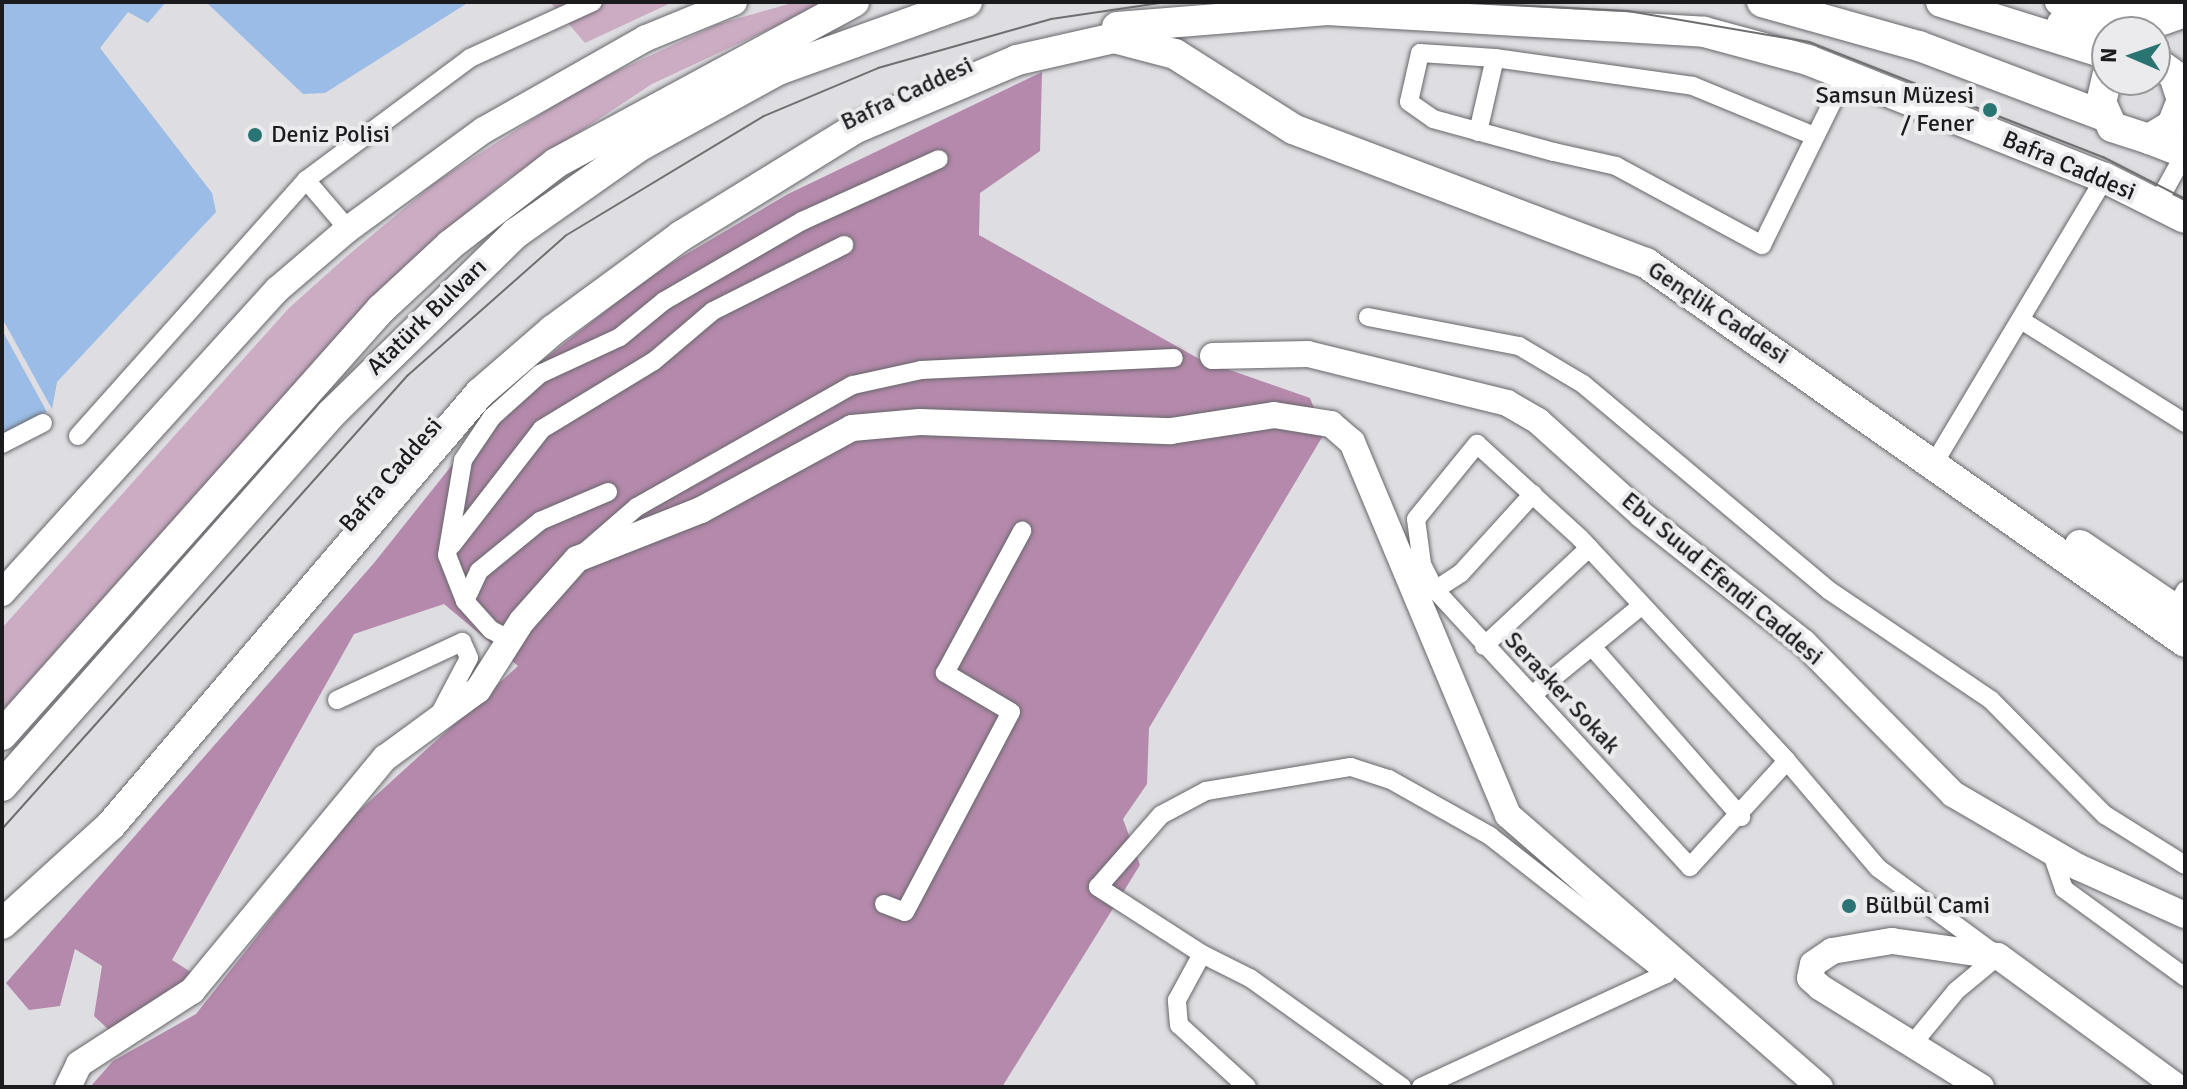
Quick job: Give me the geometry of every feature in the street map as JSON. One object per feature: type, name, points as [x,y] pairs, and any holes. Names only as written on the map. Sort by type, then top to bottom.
[{"type":"main road","name":"Atatürk Bulvarı","points":[[2,735],[381,309],[450,245],[556,163],[854,2]]},
{"type":"main road","name":"Atatürk Bulvarı","points":[[2,786],[342,403],[516,233],[640,146],[778,70],[967,2]]},
{"type":"main road","points":[[1762,2],[1919,46],[2104,116],[2123,135],[2149,139],[2185,153]]},
{"type":"main road","points":[[1941,2],[2091,49]]},
{"type":"main road","points":[[1957,2],[2091,28]]},
{"type":"main road","name":"Bafra Caddesi","points":[[2,909],[107,808],[474,380],[607,266],[812,138],[955,67],[1084,31],[1327,10],[1704,32],[1846,74],[2105,178],[2185,218]]},
{"type":"main road","points":[[2149,139],[2172,125],[2173,76],[2185,15]]},
{"type":"main road","name":"Gençlik Caddesi","points":[[1168,26],[1304,125],[1648,254],[1941,454],[2185,642]]},
{"type":"main road","name":"Bafra Caddesi","points":[[2,924],[111,825],[480,393],[553,330],[681,236],[854,129],[1017,60],[1114,38]]},
{"type":"main road","name":"Gençlik Caddesi","points":[[1114,38],[1175,54],[1293,129],[1646,263],[2182,605]]},
{"type":"main road","points":[[2104,116],[2106,96]]},
{"type":"street","points":[[78,436],[306,180],[470,58],[593,2]]},
{"type":"street","points":[[2058,2],[2136,17],[2167,2]]},
{"type":"street","points":[[2,593],[278,289],[348,229],[484,130],[646,38],[738,4]]},
{"type":"street","points":[[1812,135],[1693,86],[1495,58],[1420,53],[1409,102],[1433,119],[1616,166],[1762,245],[1812,135],[1846,74]]},
{"type":"street","points":[[1478,132],[1495,58]]},
{"type":"street","points":[[2157,204],[2185,153]]},
{"type":"street","points":[[512,641],[491,630],[465,601],[447,555],[463,460],[515,393],[802,221],[939,159]]},
{"type":"street","points":[[1941,454],[2105,178]]},
{"type":"street","points":[[306,180],[348,229]]},
{"type":"street","points":[[447,555],[514,457],[542,429],[654,361],[713,311],[844,245]]},
{"type":"street","points":[[1368,317],[1519,346],[1583,384],[1830,591],[1991,700],[2105,815],[2185,865]]},
{"type":"street","points":[[2021,320],[2185,423]]},
{"type":"street","name":"Ebu Suud Efendi Caddesi","points":[[1213,356],[1308,354],[1507,403],[1538,421],[1642,515],[1804,643],[1953,794],[2051,851],[2185,915]]},
{"type":"street","points":[[68,1087],[79,1064],[192,991],[385,758],[478,690],[512,641],[577,559],[637,507],[853,385],[921,370],[1174,358]]},
{"type":"street","points":[[577,559],[701,510],[816,444],[878,423],[1171,431],[1274,415],[1331,424],[1352,442],[1508,815],[1820,1087]]},
{"type":"street","points":[[2,444],[43,423]]},
{"type":"street","name":"Serasker Sokak","points":[[1533,494],[1477,444],[1416,519],[1417,541],[1435,590],[1690,867],[1741,817]]},
{"type":"street","points":[[465,601],[479,571],[540,521],[608,492]]},
{"type":"street","points":[[1435,590],[1461,573],[1533,494],[1756,719],[1787,761],[1878,868],[2177,1087]]},
{"type":"street","points":[[884,904],[905,912],[1011,712],[945,673],[1022,531]]},
{"type":"street","points":[[1484,646],[1589,548]]},
{"type":"street","points":[[1532,695],[1595,650],[1641,606]]},
{"type":"street","points":[[337,700],[462,642],[469,658],[434,725]]},
{"type":"street","points":[[1595,650],[1741,817],[1787,761]]},
{"type":"street","points":[[1402,1087],[1250,978],[1202,954],[1098,887],[1161,815],[1206,791],[1351,767],[1389,779],[1490,836],[1666,974],[1421,1087]]},
{"type":"street","points":[[2051,851],[2064,889],[2185,977]]},
{"type":"street","points":[[1981,1087],[1915,1041],[1810,978],[1813,964],[1832,951],[1892,941],[1998,956]]},
{"type":"street","points":[[1202,954],[1177,1000],[1179,1025],[1247,1087]]},
{"type":"street","points":[[1915,1041],[1956,991],[1998,956]]},
{"type":"shaded area","points":[[550,2],[673,2],[585,43]]},
{"type":"shaded area","points":[[796,2],[828,2],[652,84],[505,181],[434,240],[362,309],[2,711],[2,628],[289,308],[346,257],[437,181],[583,87],[718,24]]},
{"type":"shaded area","points":[[1042,72],[1040,151],[980,193],[979,235],[1201,360],[1310,398],[1324,434],[1149,728],[1147,784],[1123,819],[1140,865],[1002,1087],[90,1087],[113,1061],[196,1014],[349,820],[518,666],[444,604],[354,634],[172,960],[197,976],[110,1031],[94,1016],[102,966],[75,949],[60,1006],[29,1010],[6,983],[374,563],[523,376],[651,275],[788,194]]},
{"type":"water","points":[[2,2],[166,2],[148,23],[128,12],[100,48],[212,193],[216,212],[57,382],[52,409],[2,435]]},
{"type":"water","points":[[206,2],[469,2],[325,93],[303,94]]},
{"type":"pier","points":[[2,318],[52,409],[47,412],[2,330]]},
{"type":"tram line","points":[[2,829],[407,376],[565,236],[764,116],[878,68],[1051,19],[1167,2]]},
{"type":"tram line","points":[[1449,2],[1628,11],[1809,42],[2103,157],[2185,199]]},
{"type":"place","name":"Samsun Müzesi / Fener","points":[[1990,110]]},
{"type":"place","name":"Deniz Polisi","points":[[255,135]]},
{"type":"place","name":"Bülbül Cami","points":[[1849,906]]}]
